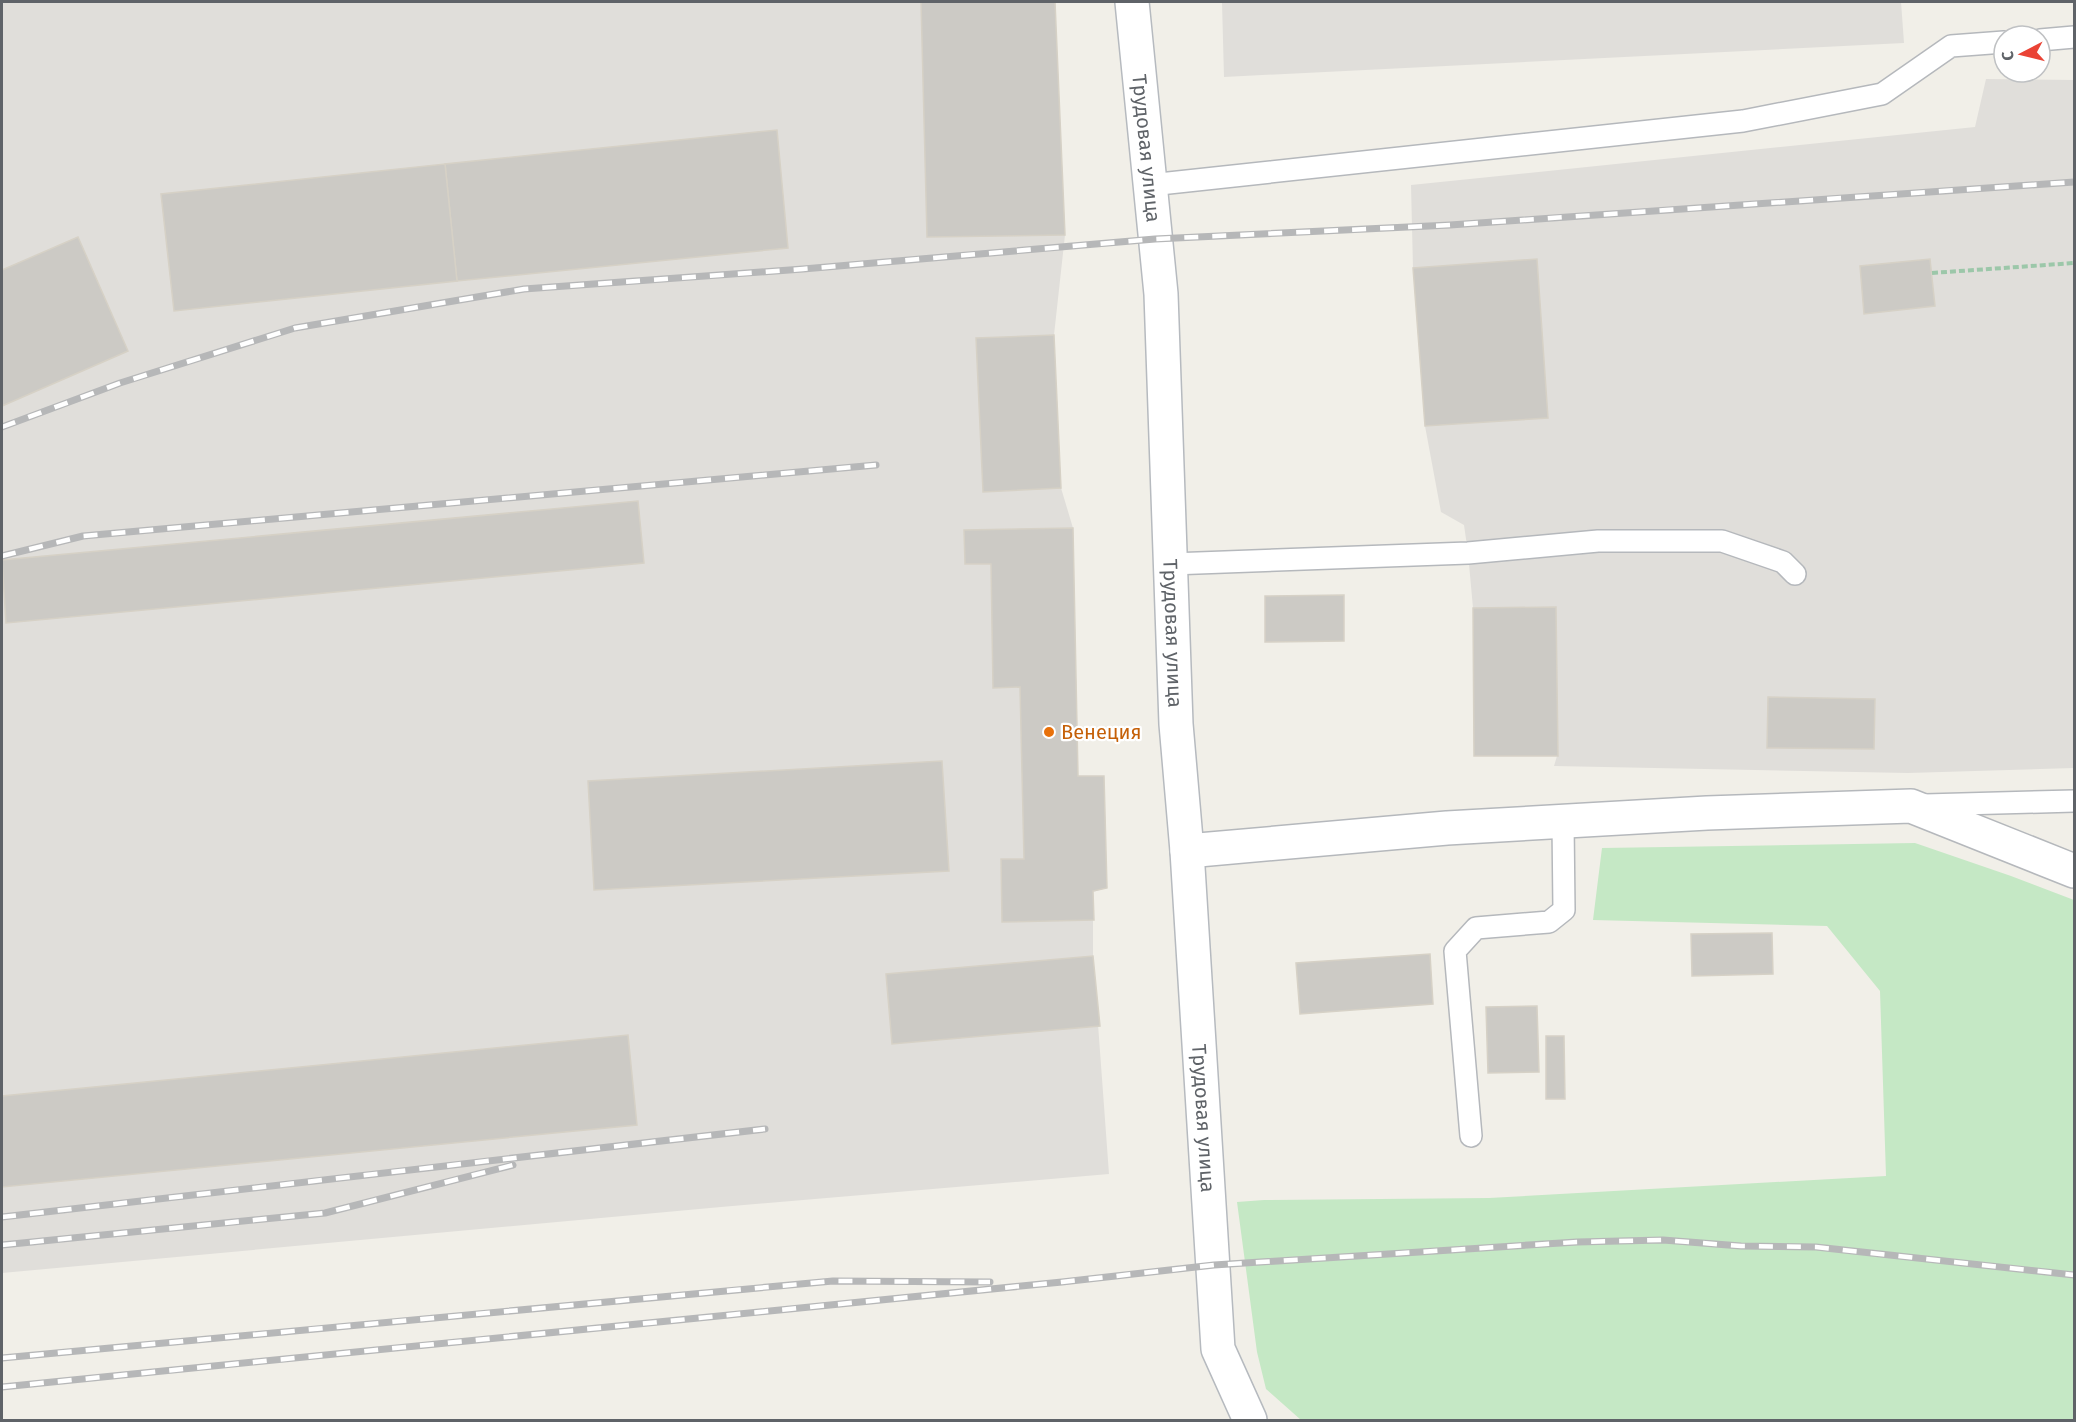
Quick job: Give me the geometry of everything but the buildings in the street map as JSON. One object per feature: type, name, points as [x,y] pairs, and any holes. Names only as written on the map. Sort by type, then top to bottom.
[{"type":"main road","name":"Трудовая улица","points":[[1132,2],[1161,294],[1176,724],[1187,851],[1218,1349],[1250,1420]]},
{"type":"main road","points":[[1187,851],[1447,828],[1707,813],[1911,806],[2074,871]]},
{"type":"lane","points":[[2052,39],[2074,37]]},
{"type":"lane","points":[[1150,185],[1743,121],[1882,94],[1951,46],[1992,43]]},
{"type":"lane","points":[[1171,564],[1468,553],[1598,542],[1722,541],[1783,562],[1794,574]]},
{"type":"lane","points":[[1911,806],[2074,801]]},
{"type":"lane","points":[[1471,1136],[1455,951],[1476,928],[1549,922],[1564,910],[1563,822]]},
{"type":"path","points":[[1932,273],[2074,263]]},
{"type":"shaded area","points":[[2,2],[1055,2],[1065,235],[1054,335],[1061,488],[1073,528],[1078,776],[1104,776],[1107,888],[1093,892],[1093,956],[1109,1174],[2,1273]]},
{"type":"shaded area","points":[[1222,2],[1901,2],[1904,43],[1224,77]]},
{"type":"shaded area","points":[[1986,79],[1992,79],[1992,84],[2052,84],[2052,80],[2074,80],[2074,768],[1908,773],[1554,766],[1557,756],[1474,756],[1473,608],[1468,553],[1464,525],[1441,512],[1425,426],[1413,268],[1411,185],[1975,127]]},
{"type":"green space","points":[[1915,843],[2074,900],[2074,1420],[1301,1420],[1266,1389],[1257,1352],[1237,1202],[1489,1198],[1886,1176],[1880,991],[1827,926],[1593,920],[1602,848]]},
{"type":"railway","points":[[2,427],[120,383],[295,328],[524,289],[803,269],[1155,239],[1450,225],[2074,182]]},
{"type":"railway","points":[[2,556],[83,536],[876,465]]},
{"type":"railway","points":[[2,1217],[765,1129]]},
{"type":"railway","points":[[2,1245],[325,1213],[513,1165]]},
{"type":"railway","points":[[2,1387],[1214,1265],[1577,1242],[1663,1240],[1741,1246],[1816,1247],[2074,1275]]},
{"type":"railway","points":[[2,1358],[833,1281],[990,1282]]},
{"type":"place","name":"Венеция","points":[[1049,732]]}]
